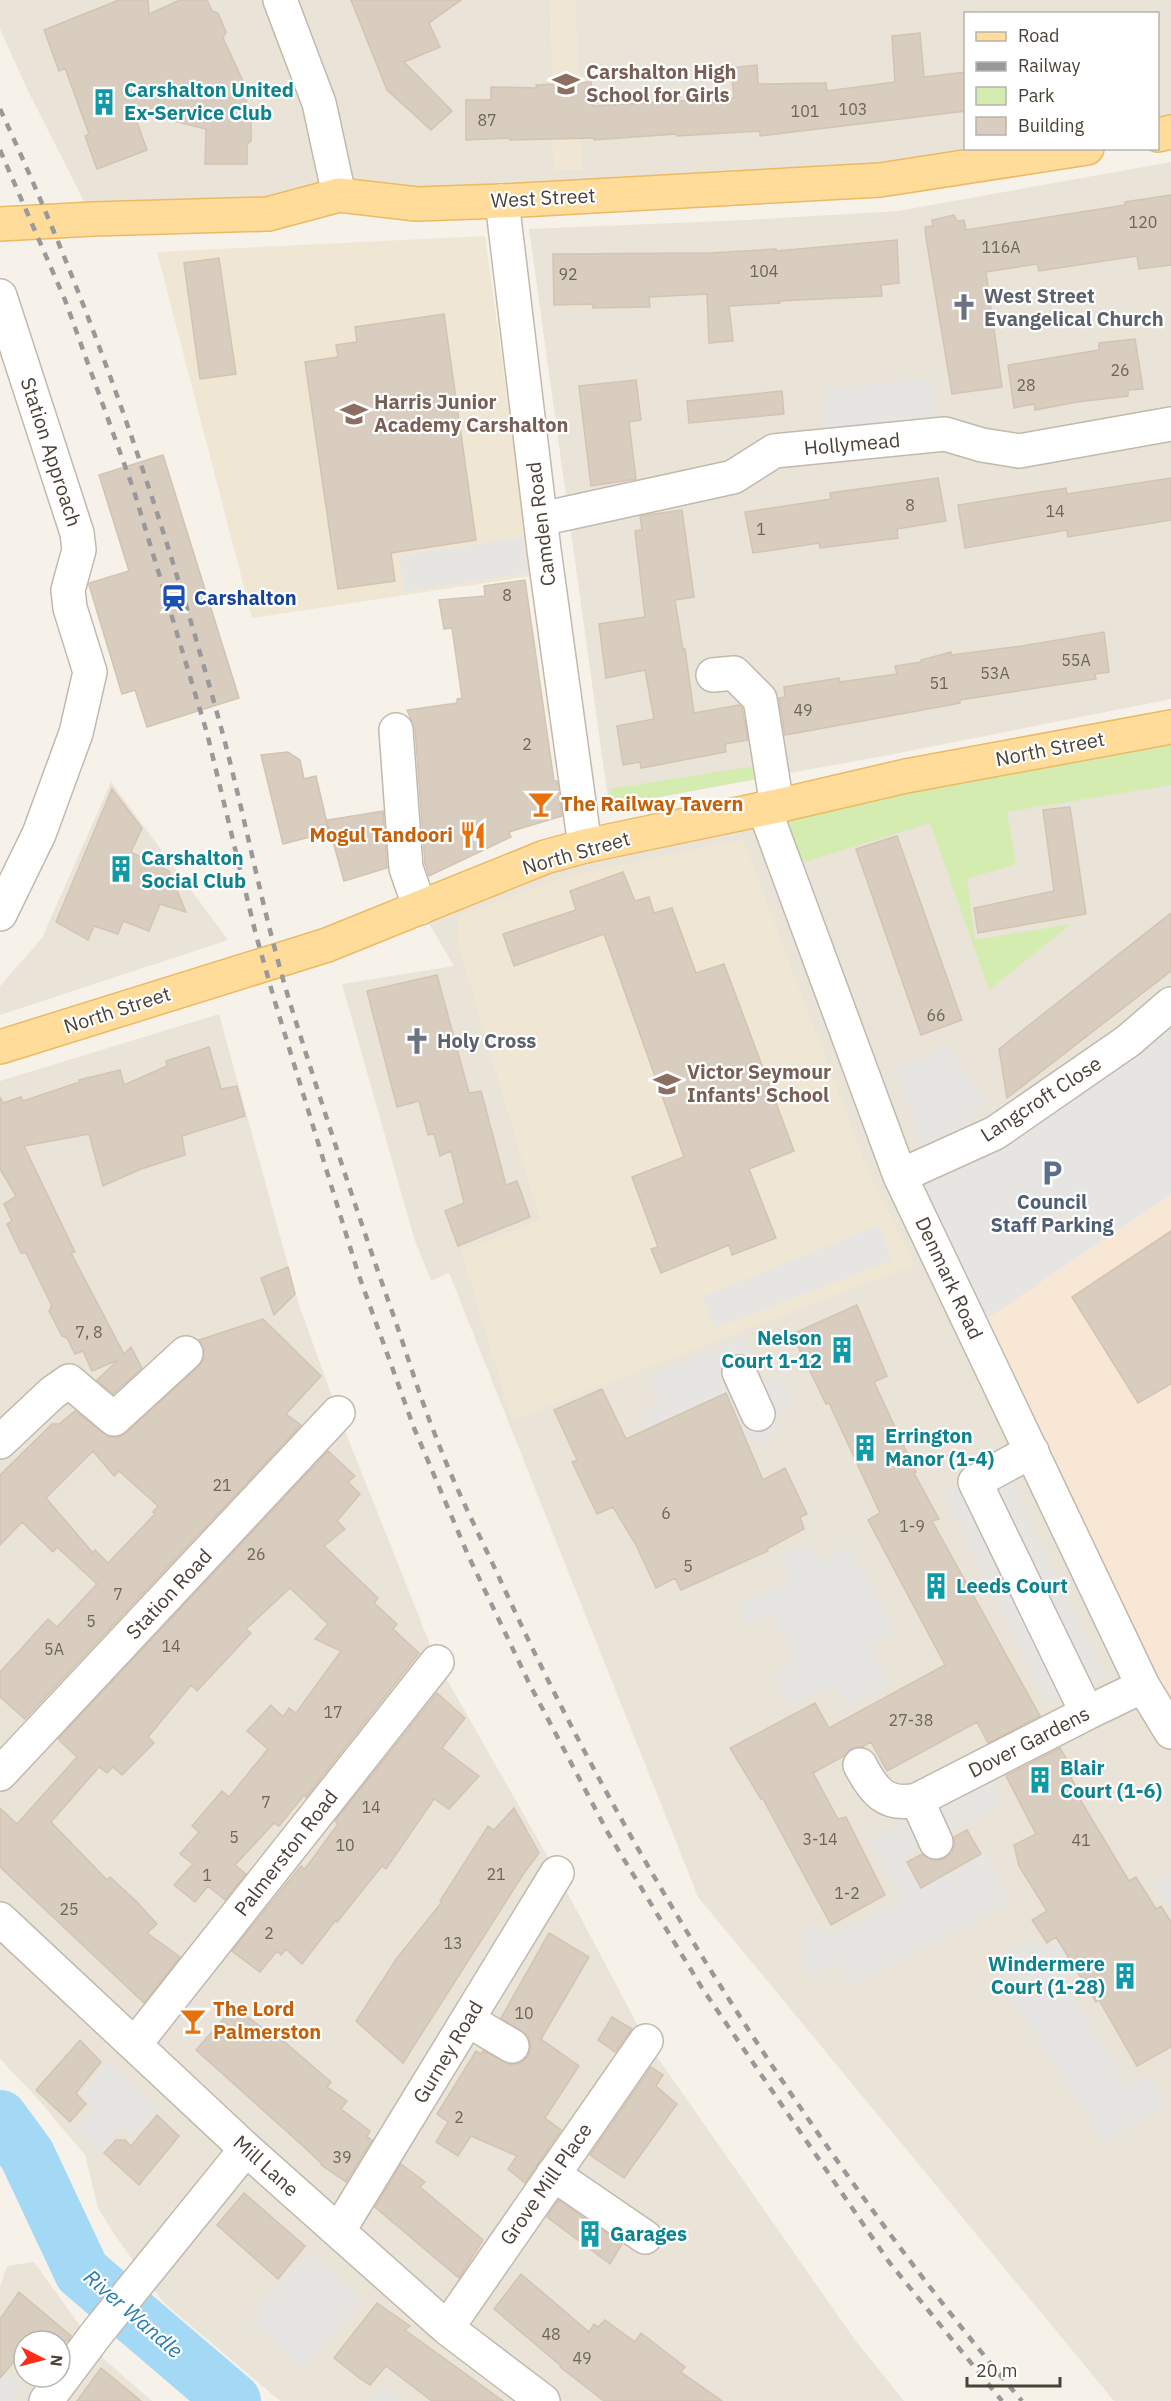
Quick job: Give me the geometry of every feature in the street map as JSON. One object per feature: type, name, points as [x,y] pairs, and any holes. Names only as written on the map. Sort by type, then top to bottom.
[{"type":"main road","name":"West Street","points":[[0,224],[268,214],[339,195],[417,204],[880,180],[1074,150]]},
{"type":"main road","name":"North Street","points":[[0,1047],[327,945],[545,857],[585,846],[906,776],[1171,727]]},
{"type":"street","points":[[280,0],[319,103],[339,195]]},
{"type":"street","name":"Camden Road","points":[[502,201],[576,794],[585,846]]},
{"type":"street","name":"Station Approach","points":[[0,296],[77,533],[79,549],[68,590],[70,608],[90,672],[76,733],[43,823],[0,914]]},
{"type":"street","name":"Hollymead","points":[[541,519],[732,477],[774,451],[945,434],[982,445],[1019,451],[1171,424]]},
{"type":"street","name":"Denmark Road","points":[[713,675],[734,673],[760,699],[771,807],[900,1176],[1143,1686],[1171,1732]]},
{"type":"street","points":[[396,730],[406,868],[420,908]]},
{"type":"street","name":"Langcroft Close","points":[[900,1176],[995,1133],[1128,1041],[1171,1004]]},
{"type":"street","points":[[0,1442],[51,1393],[69,1381],[114,1419],[186,1353]]},
{"type":"street","points":[[739,1372],[758,1414]]},
{"type":"street","name":"Station Road","points":[[0,1774],[338,1413]]},
{"type":"street","points":[[1032,1451],[975,1482],[1087,1713]]},
{"type":"street","name":"Palmerston Road","points":[[135,2044],[437,1662]]},
{"type":"street","name":"Dover Gardens","points":[[916,1800],[1143,1686]]},
{"type":"street","points":[[860,1764],[868,1782],[879,1794],[903,1803],[916,1800],[936,1842]]},
{"type":"street","name":"Gurney Road","points":[[339,2230],[557,1873]]},
{"type":"street","name":"Mill Lane","points":[[0,1919],[246,2149],[447,2328],[543,2401]]},
{"type":"street","points":[[468,2019],[512,2046]]},
{"type":"street","name":"Grove Mill Place","points":[[447,2328],[646,2041]]},
{"type":"street","points":[[46,2401],[97,2333],[246,2149]]},
{"type":"street","points":[[553,2174],[645,2237]]},
{"type":"shaded area","points":[[0,0],[551,0],[554,169],[582,170],[575,0],[1171,0],[1171,120],[1159,124],[1159,12],[964,12],[964,150],[1018,150],[911,170],[93,219],[28,91],[0,29]]},
{"type":"shaded area","name":"Carshalton High School for Girls","points":[[551,0],[575,0],[583,170],[554,169]]},
{"type":"shaded area","points":[[1171,162],[1171,699],[894,754],[609,806],[529,229],[898,211]]},
{"type":"shaded area","name":"Harris Junior Academy Carshalton","points":[[485,236],[532,576],[252,618],[157,252]]},
{"type":"shaded area","points":[[933,378],[938,419],[827,428],[825,389]]},
{"type":"shaded area","points":[[523,537],[528,573],[404,592],[398,556]]},
{"type":"shaded area","points":[[1171,727],[1171,1004],[995,1133],[1171,1732],[1171,2401],[1114,2401],[698,1897],[449,1273],[431,1281],[414,1238],[342,984],[454,966],[420,908],[545,857]]},
{"type":"shaded area","points":[[111,782],[228,940],[0,1015],[0,986],[42,938]]},
{"type":"shaded area","name":"Victor Seymour Infants' School","points":[[743,839],[866,1166],[914,1265],[512,1420],[461,1250],[540,1220],[457,941],[459,915],[564,877]]},
{"type":"shaded area","points":[[219,1014],[299,1305],[338,1413],[437,1662],[557,1873],[646,2041],[855,2340],[904,2401],[280,2401],[163,2302],[98,2208],[85,2155],[37,2098],[0,2059],[0,1081]]},
{"type":"shaded area","name":"Council Staff Parking","points":[[1171,1020],[1171,1195],[980,1323],[911,1181]]},
{"type":"shaded area","points":[[945,1045],[988,1102],[967,1119],[972,1128],[938,1147],[924,1147],[894,1069],[924,1058]]},
{"type":"shaded area","points":[[1171,1195],[1171,1707],[980,1323]]},
{"type":"shaded area","points":[[879,1225],[892,1260],[715,1328],[702,1297]]},
{"type":"shaded area","points":[[745,1337],[765,1384],[781,1375],[796,1406],[774,1416],[781,1431],[751,1446],[726,1393],[645,1428],[637,1412],[660,1401],[649,1376]]},
{"type":"shaded area","points":[[981,1474],[1008,1474],[1105,1675],[1047,1705],[943,1493]]},
{"type":"shaded area","points":[[806,1544],[818,1561],[850,1545],[896,1632],[870,1646],[890,1686],[849,1708],[837,1685],[791,1707],[773,1675],[796,1661],[770,1613],[747,1625],[737,1606],[791,1581],[779,1556]]},
{"type":"shaded area","points":[[990,1777],[1005,1801],[903,1859],[920,1890],[986,1853],[1011,1903],[850,1985],[837,1962],[812,1975],[801,1954],[805,1924],[836,1933],[901,1899],[868,1840]]},
{"type":"shaded area","points":[[1171,1874],[1171,1915],[1152,1887]]},
{"type":"shaded area","points":[[1061,1937],[1079,1964],[1062,1979],[1129,2085],[1147,2075],[1167,2103],[1104,2143],[989,1962],[1033,1938],[1041,1949]]},
{"type":"shaded area","points":[[106,2062],[160,2109],[134,2137],[121,2128],[101,2153],[73,2128],[94,2106],[81,2093]]},
{"type":"shaded area","points":[[309,2251],[362,2300],[302,2368],[249,2320]]},
{"type":"shaded area","points":[[34,2262],[105,2360],[152,2401],[0,2401],[0,2287],[7,2266]]},
{"type":"shaded area","points":[[0,2367],[12,2376],[12,2389],[20,2389],[10,2401],[0,2401]]},
{"type":"shaded area","points":[[384,2385],[408,2401],[372,2401]]},
{"type":"green space","points":[[1171,727],[1171,785],[1007,812],[1016,864],[967,879],[975,940],[1071,924],[989,990],[930,823],[789,867],[764,808]]},
{"type":"green space","points":[[760,765],[762,778],[612,806],[609,789]]},
{"type":"building","points":[[119,0],[148,0],[149,14],[180,0],[207,0],[212,11],[218,13],[226,32],[223,38],[247,90],[246,112],[251,114],[251,141],[247,144],[247,164],[205,164],[206,129],[133,111],[147,150],[97,169],[85,136],[89,134],[65,68],[59,71],[44,30]]},
{"type":"building","points":[[351,0],[461,0],[429,23],[440,47],[404,62],[452,111],[431,130],[387,90]]},
{"type":"building","points":[[920,33],[924,77],[964,72],[964,111],[760,136],[760,131],[594,140],[594,138],[510,140],[510,138],[466,140],[466,100],[491,100],[491,87],[537,88],[536,85],[591,82],[593,106],[734,98],[731,68],[757,65],[758,84],[826,83],[827,91],[895,82],[892,36]]},
{"type":"building","points":[[1171,195],[1171,265],[1139,269],[1137,256],[1039,271],[1037,264],[986,272],[1002,387],[952,394],[926,238],[925,227],[933,226],[932,220],[954,215],[957,221],[964,220],[966,230],[1125,205],[1125,202]]},
{"type":"building","points":[[897,240],[899,283],[881,285],[882,296],[729,306],[733,341],[709,343],[707,294],[649,297],[650,307],[593,308],[593,304],[554,305],[553,254],[711,253],[776,249],[776,251]]},
{"type":"building","points":[[219,258],[236,374],[200,379],[184,263]]},
{"type":"building","points":[[444,314],[476,540],[391,553],[395,581],[338,589],[305,362],[338,357],[336,345],[357,342],[355,327]]},
{"type":"building","points":[[1135,339],[1143,389],[1128,390],[1128,396],[1035,410],[1034,404],[1014,408],[1008,365],[1099,350],[1099,343]]},
{"type":"building","points":[[636,380],[641,420],[629,422],[636,479],[591,486],[579,386]]},
{"type":"building","points":[[782,391],[784,414],[689,423],[687,401]]},
{"type":"building","points":[[163,455],[239,698],[147,727],[135,690],[122,694],[89,583],[129,571],[99,475]]},
{"type":"building","points":[[938,478],[946,521],[897,529],[898,538],[820,548],[819,543],[753,553],[745,512],[831,499],[830,493]]},
{"type":"building","points":[[1171,478],[1171,520],[1068,537],[1067,530],[965,548],[958,505],[1066,488],[1067,494]]},
{"type":"building","points":[[682,510],[694,597],[675,600],[694,713],[739,705],[742,708],[748,740],[725,744],[726,752],[641,768],[640,762],[623,765],[617,726],[654,719],[645,670],[606,678],[599,624],[645,617],[635,531],[642,530],[640,516]]},
{"type":"building","points":[[525,580],[554,781],[557,781],[562,816],[509,832],[511,837],[429,876],[425,864],[415,729],[407,710],[457,703],[457,699],[462,698],[452,628],[444,629],[439,600],[485,596],[484,586]]},
{"type":"building","points":[[1104,632],[1109,672],[1095,674],[1096,679],[960,700],[960,703],[785,735],[779,698],[785,697],[784,687],[839,678],[840,682],[897,674],[895,666],[921,662],[921,660],[951,652],[951,655],[1022,646]]},
{"type":"building","points":[[288,752],[300,760],[304,779],[316,776],[329,832],[283,844],[261,755]]},
{"type":"building","name":"Carshalton Social Club","points":[[112,789],[142,828],[131,852],[169,871],[186,912],[160,904],[149,931],[123,921],[118,934],[94,926],[88,940],[56,922]]},
{"type":"building","points":[[1070,807],[1086,914],[978,933],[974,908],[1054,891],[1043,810]]},
{"type":"building","points":[[383,811],[387,868],[344,881],[327,820]]},
{"type":"building","points":[[897,836],[962,1020],[921,1035],[856,849]]},
{"type":"building","points":[[623,872],[635,901],[649,897],[654,913],[672,908],[696,973],[724,964],[794,1151],[749,1169],[776,1238],[732,1255],[729,1245],[661,1273],[651,1249],[658,1247],[632,1177],[684,1157],[604,934],[514,966],[503,934],[576,910],[570,891]]},
{"type":"building","points":[[1171,913],[1171,971],[1007,1098],[999,1049]]},
{"type":"building","name":"Holy Cross","points":[[437,975],[469,1093],[481,1091],[506,1185],[517,1181],[530,1217],[458,1246],[445,1211],[464,1203],[451,1151],[440,1156],[434,1134],[428,1135],[419,1101],[397,1107],[367,991]]},
{"type":"building","points":[[209,1047],[221,1089],[237,1086],[245,1116],[182,1136],[185,1155],[141,1169],[103,1186],[89,1134],[24,1146],[75,1252],[71,1253],[124,1354],[131,1347],[142,1368],[113,1394],[97,1380],[118,1360],[92,1371],[83,1351],[75,1354],[67,1338],[62,1336],[49,1311],[52,1306],[26,1253],[21,1253],[7,1224],[12,1221],[4,1204],[16,1196],[0,1169],[0,1097],[3,1103],[21,1097],[23,1101],[80,1082],[79,1080],[120,1070],[124,1085],[167,1066],[166,1061]]},
{"type":"building","points":[[1171,1231],[1171,1384],[1138,1403],[1072,1297]]},
{"type":"building","points":[[288,1267],[295,1294],[274,1315],[261,1278]]},
{"type":"building","points":[[857,1305],[887,1376],[874,1382],[916,1472],[914,1473],[939,1519],[932,1521],[1040,1716],[988,1743],[977,1722],[887,1771],[871,1742],[862,1747],[852,1748],[844,1756],[813,1773],[838,1819],[846,1817],[885,1895],[831,1925],[763,1799],[730,1748],[815,1703],[829,1728],[945,1665],[868,1520],[880,1513],[829,1403],[826,1404],[792,1334]]},
{"type":"building","points":[[263,1319],[321,1376],[286,1414],[301,1425],[25,1719],[0,1697],[0,1672],[48,1619],[57,1627],[97,1584],[57,1547],[53,1552],[22,1522],[0,1545],[0,1475],[52,1424],[59,1424],[75,1411],[109,1437],[118,1437],[126,1433],[199,1366],[204,1359],[204,1350],[199,1340]],"holes":[[[93,1451],[114,1476],[119,1471],[158,1506],[153,1512],[155,1514],[108,1563],[95,1550],[93,1553],[46,1498]]]},
{"type":"building","points":[[602,1389],[626,1439],[726,1393],[763,1480],[785,1468],[807,1514],[800,1517],[804,1529],[767,1549],[768,1551],[681,1590],[675,1578],[656,1588],[636,1545],[613,1507],[597,1514],[572,1462],[577,1460],[554,1410]]},
{"type":"building","points":[[328,1451],[355,1476],[348,1482],[360,1494],[337,1521],[345,1529],[324,1546],[378,1598],[374,1603],[397,1624],[393,1629],[419,1653],[306,1797],[304,1795],[279,1826],[274,1823],[235,1865],[246,1874],[225,1900],[208,1886],[195,1902],[174,1885],[193,1864],[180,1854],[199,1832],[192,1826],[222,1791],[229,1797],[268,1749],[247,1731],[271,1705],[283,1717],[289,1708],[296,1713],[341,1651],[315,1639],[328,1624],[290,1588],[246,1629],[251,1633],[197,1691],[191,1685],[148,1737],[154,1743],[122,1775],[113,1767],[107,1773],[99,1767],[51,1822],[107,1880],[110,1877],[157,1924],[147,1933],[180,1957],[144,2003],[0,1867],[0,1808],[17,1824],[77,1757],[58,1739]]},
{"type":"building","points":[[437,1693],[465,1718],[442,1748],[479,1776],[449,1809],[434,1799],[386,1869],[382,1866],[302,1964],[286,1949],[281,1955],[277,1951],[260,1972],[232,1951],[301,1866],[305,1869],[338,1824],[335,1821]]},
{"type":"building","points":[[1060,1748],[1069,1763],[1065,1766],[1080,1795],[1078,1796],[1129,1881],[1136,1877],[1156,1909],[1161,1906],[1171,1922],[1171,2047],[1137,2066],[1099,2000],[1096,2002],[1056,1937],[1047,1943],[1032,1920],[1047,1911],[1019,1866],[1014,1845],[1036,1834],[1006,1776]]},
{"type":"building","points":[[514,1808],[539,1853],[403,2063],[356,2021],[397,1958],[442,1902],[440,1901],[488,1826],[494,1830]]},
{"type":"building","points":[[967,1830],[981,1854],[921,1888],[907,1862],[922,1854],[934,1861],[944,1859],[952,1852],[955,1844],[954,1837]]},
{"type":"building","points":[[549,1933],[589,1957],[541,2039],[579,2066],[545,2118],[561,2130],[525,2183],[508,2169],[517,2156],[471,2136],[458,2156],[436,2142],[448,2122],[437,2114],[476,2051],[481,2054],[483,2051],[511,2065],[521,2063],[528,2056],[531,2046],[528,2036],[501,2018]]},
{"type":"building","points":[[234,2007],[271,2034],[273,2032],[331,2082],[327,2087],[347,2101],[341,2109],[370,2131],[367,2137],[372,2140],[346,2182],[321,2165],[196,2050]]},
{"type":"building","points":[[612,2017],[632,2029],[615,2052],[598,2040]]},
{"type":"building","points":[[80,2040],[101,2062],[76,2093],[86,2104],[70,2122],[36,2090]]},
{"type":"building","points":[[651,2067],[663,2075],[656,2086],[677,2104],[624,2178],[590,2155]]},
{"type":"building","points":[[157,2115],[179,2136],[139,2185],[104,2153],[116,2140],[125,2140],[131,2146]]},
{"type":"building","points":[[401,2164],[425,2182],[420,2187],[483,2240],[459,2278],[375,2207]]},
{"type":"building","points":[[244,2193],[305,2246],[278,2279],[217,2225]]},
{"type":"building","name":"Garages","points":[[558,2200],[622,2244],[610,2264],[547,2217]]},
{"type":"building","points":[[521,2274],[589,2332],[594,2324],[598,2327],[605,2320],[635,2342],[641,2333],[685,2367],[681,2372],[722,2401],[604,2401],[560,2367],[494,2309]]},
{"type":"building","points":[[19,2292],[63,2329],[12,2329],[12,2364],[0,2378],[0,2319]]},
{"type":"building","points":[[377,2303],[410,2326],[405,2330],[503,2401],[432,2401],[386,2366],[370,2385],[359,2378],[334,2358]]},
{"type":"building","points":[[101,2368],[141,2401],[77,2401]]},
{"type":"waterway","name":"River Wandle","points":[[0,2118],[27,2155],[82,2272],[233,2401]]},
{"type":"railway","points":[[0,109],[66,261],[151,494],[222,731],[271,936],[290,1003],[354,1200],[443,1456],[533,1650],[564,1711],[628,1831],[697,1949],[830,2151],[955,2320],[1022,2401]]},
{"type":"railway","points":[[0,150],[65,300],[134,491],[207,733],[256,935],[275,1002],[358,1273],[414,1428],[468,1555],[530,1685],[608,1833],[702,1988],[889,2262],[1002,2401]]},
{"type":"place","name":"Carshalton High School for Girls","points":[[566,84]]},
{"type":"place","name":"Carshalton United Ex-Service Club","points":[[104,102]]},
{"type":"place","name":"West Street Evangelical Church","points":[[964,307]]},
{"type":"place","name":"Harris Junior Academy Carshalton","points":[[354,414]]},
{"type":"place","name":"Carshalton","points":[[174,598]]},
{"type":"place","name":"The Railway Tavern","points":[[541,804]]},
{"type":"place","name":"Mogul Tandoori","points":[[473,835]]},
{"type":"place","name":"Carshalton Social Club","points":[[121,869]]},
{"type":"place","name":"Holy Cross","points":[[417,1041]]},
{"type":"place","name":"Victor Seymour Infants' School","points":[[667,1084]]},
{"type":"place","name":"Council Staff Parking","points":[[1052,1173]]},
{"type":"place","name":"Nelson Court 1-12","points":[[842,1350]]},
{"type":"place","name":"Errington Manor (1-4)","points":[[865,1448]]},
{"type":"place","name":"Leeds Court","points":[[936,1586]]},
{"type":"place","name":"Blair Court (1-6)","points":[[1040,1780]]},
{"type":"place","name":"Windermere Court (1-28)","points":[[1125,1976]]},
{"type":"place","name":"The Lord Palmerston","points":[[193,2021]]},
{"type":"place","name":"Garages","points":[[590,2234]]}]
